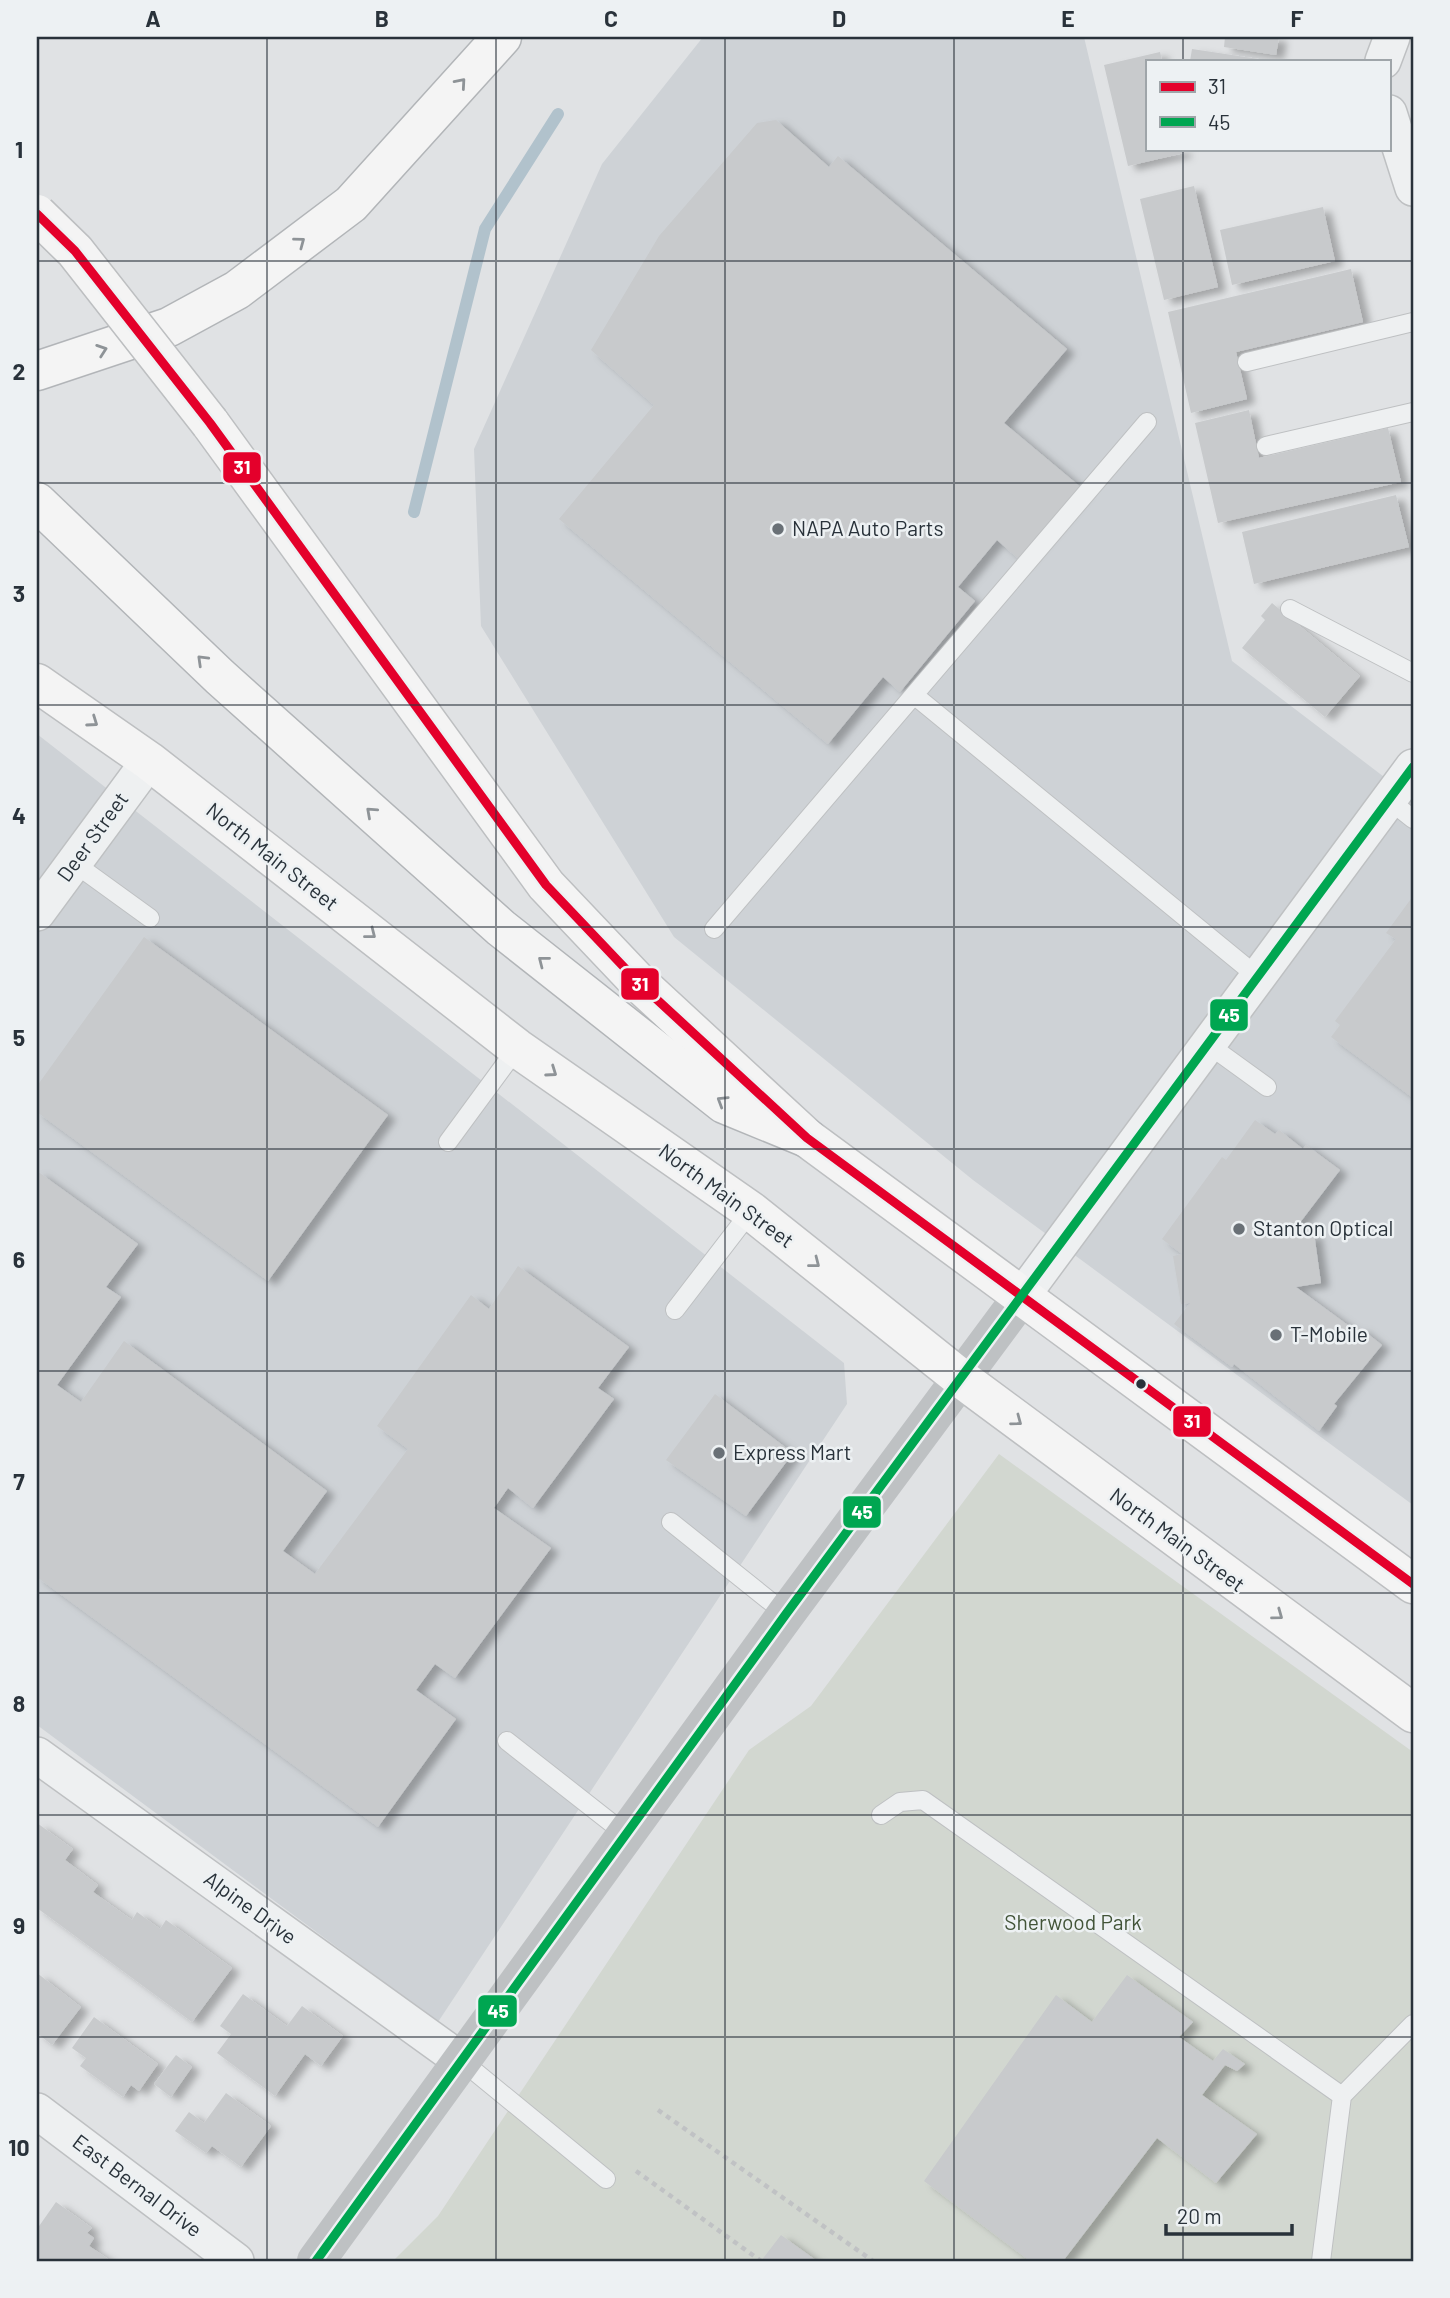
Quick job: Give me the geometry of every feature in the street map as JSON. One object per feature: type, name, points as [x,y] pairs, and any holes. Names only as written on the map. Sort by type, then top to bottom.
[{"type":"main road","points":[[37,371],[169,327],[237,290],[351,204],[502,37]]},
{"type":"main road","points":[[37,214],[75,251],[211,423],[546,885],[639,983],[807,1138],[1413,1584]]},
{"type":"main road","points":[[37,502],[219,677],[501,928],[724,1104],[807,1138]]},
{"type":"main road","name":"North Main Street","points":[[37,683],[149,761],[517,1048],[751,1211],[963,1380],[1167,1534],[1413,1713]]},
{"type":"main road","points":[[316,2261],[628,1836],[786,1614],[963,1380],[1022,1296]]},
{"type":"street","points":[[1384,60],[1392,37]]},
{"type":"street","points":[[1390,116],[1413,188]]},
{"type":"street","name":"Deer Street","points":[[37,913],[149,761]]},
{"type":"street","points":[[1022,1296],[1258,977],[1401,809],[1413,767]]},
{"type":"street","name":"Alpine Drive","points":[[37,1755],[462,2061]]},
{"type":"street","name":"East Bernal Drive","points":[[37,2111],[236,2261]]},
{"type":"lane","points":[[1247,362],[1413,322]]},
{"type":"lane","points":[[1266,446],[1413,412]]},
{"type":"lane","points":[[714,929],[1147,422]]},
{"type":"lane","points":[[1290,609],[1413,673]]},
{"type":"lane","points":[[914,695],[1258,977]]},
{"type":"lane","points":[[74,863],[150,918]]},
{"type":"lane","points":[[1209,1045],[1267,1087]]},
{"type":"lane","points":[[448,1142],[517,1048]]},
{"type":"lane","points":[[675,1310],[751,1211]]},
{"type":"lane","points":[[671,1522],[786,1614]]},
{"type":"lane","points":[[508,1741],[628,1836]]},
{"type":"lane","points":[[881,1815],[900,1802],[923,1800],[1342,2096]]},
{"type":"lane","points":[[1321,2261],[1342,2096],[1413,2024]]},
{"type":"lane","points":[[462,2061],[606,2179]]},
{"type":"path","points":[[658,2110],[873,2261]]},
{"type":"path","points":[[632,2168],[761,2261]]},
{"type":"shaded area","points":[[703,37],[1084,37],[1232,661],[1413,799],[1413,1505],[973,1180],[674,937],[481,626],[474,449],[602,164]]},
{"type":"shaded area","points":[[37,734],[844,1363],[847,1404],[438,2022],[37,1725]]},
{"type":"green space","name":"Sherwood Park","points":[[999,1454],[1413,1752],[1413,2261],[393,2261],[438,2216],[749,1750],[811,1706]]},
{"type":"building","points":[[1225,37],[1279,37],[1276,55],[1224,47]]},
{"type":"building","points":[[1192,49],[1265,60],[1190,60]]},
{"type":"building","points":[[1160,52],[1162,60],[1146,60],[1146,150],[1183,150],[1184,153],[1128,166],[1104,65]]},
{"type":"building","points":[[776,120],[829,167],[838,156],[1067,349],[1004,423],[1083,489],[1021,561],[997,540],[958,587],[975,601],[900,692],[883,677],[828,744],[559,519],[654,405],[591,350],[659,236],[757,123]]},
{"type":"building","points":[[1194,186],[1218,287],[1164,300],[1140,199]]},
{"type":"building","points":[[1323,207],[1335,261],[1232,285],[1220,230]]},
{"type":"building","points":[[1351,269],[1363,322],[1236,352],[1247,399],[1191,413],[1168,312]]},
{"type":"building","points":[[1249,410],[1259,458],[1388,428],[1401,482],[1218,523],[1195,423]]},
{"type":"building","points":[[1396,495],[1409,547],[1254,584],[1242,532]]},
{"type":"building","points":[[1272,603],[1360,676],[1325,717],[1242,648],[1265,620],[1261,616]]},
{"type":"building","points":[[1413,896],[1413,1098],[1331,1037],[1340,1025],[1335,1021],[1396,939],[1386,933]]},
{"type":"building","points":[[144,937],[388,1115],[268,1281],[37,1112],[37,1086]]},
{"type":"building","points":[[1255,1120],[1275,1134],[1279,1130],[1303,1149],[1306,1145],[1340,1170],[1289,1237],[1314,1233],[1321,1283],[1296,1287],[1356,1331],[1359,1327],[1382,1345],[1334,1404],[1337,1406],[1319,1431],[1234,1364],[1232,1367],[1174,1324],[1190,1303],[1181,1304],[1173,1256],[1182,1254],[1162,1239],[1222,1157],[1226,1160]]},
{"type":"building","points":[[37,1171],[138,1244],[106,1287],[121,1297],[57,1385],[81,1402],[124,1341],[327,1491],[283,1551],[315,1574],[408,1449],[377,1426],[471,1295],[489,1309],[518,1266],[629,1347],[598,1388],[614,1399],[533,1508],[508,1488],[494,1508],[551,1548],[455,1678],[435,1664],[416,1690],[456,1719],[378,1827],[37,1577]]},
{"type":"building","points":[[715,1394],[793,1453],[746,1516],[666,1460]]},
{"type":"building","points":[[37,1823],[73,1849],[65,1860],[98,1885],[93,1892],[132,1920],[137,1912],[160,1929],[166,1920],[232,1968],[192,2022],[37,1908]]},
{"type":"building","points":[[37,1973],[81,2007],[52,2045],[37,2033]]},
{"type":"building","points":[[1127,1975],[1193,2022],[1179,2037],[1213,2061],[1223,2049],[1245,2064],[1237,2071],[1225,2065],[1202,2095],[1257,2134],[1216,2183],[1157,2138],[1063,2261],[1030,2261],[924,2181],[1056,1995],[1092,2022]]},
{"type":"building","points":[[243,1994],[287,2026],[302,2006],[343,2036],[321,2066],[305,2054],[275,2096],[217,2053],[231,2034],[220,2026]]},
{"type":"building","points":[[94,2017],[158,2064],[139,2091],[131,2085],[123,2097],[80,2066],[86,2058],[72,2048]]},
{"type":"building","points":[[176,2055],[192,2067],[171,2097],[154,2084]]},
{"type":"building","points":[[226,2093],[271,2126],[241,2167],[212,2146],[206,2153],[175,2131],[189,2112],[204,2123]]},
{"type":"building","points":[[56,2202],[92,2228],[87,2233],[94,2238],[89,2246],[111,2261],[37,2261],[37,2229]]},
{"type":"building","points":[[781,2235],[817,2261],[761,2261]]},
{"type":"waterway","points":[[414,512],[485,229],[558,114]]},
{"type":"transit line","name":"31","points":[[37,214],[75,251],[210,423],[546,885],[639,983],[807,1138],[1413,1584]]},
{"type":"transit line","name":"45","points":[[316,2261],[786,1614],[1413,767]]},
{"type":"place","name":"NAPA Auto Parts","points":[[778,529]]},
{"type":"place","name":"Stanton Optical","points":[[1239,1229]]},
{"type":"place","name":"T-Mobile","points":[[1276,1335]]},
{"type":"place","name":"Express Mart","points":[[719,1453]]}]
